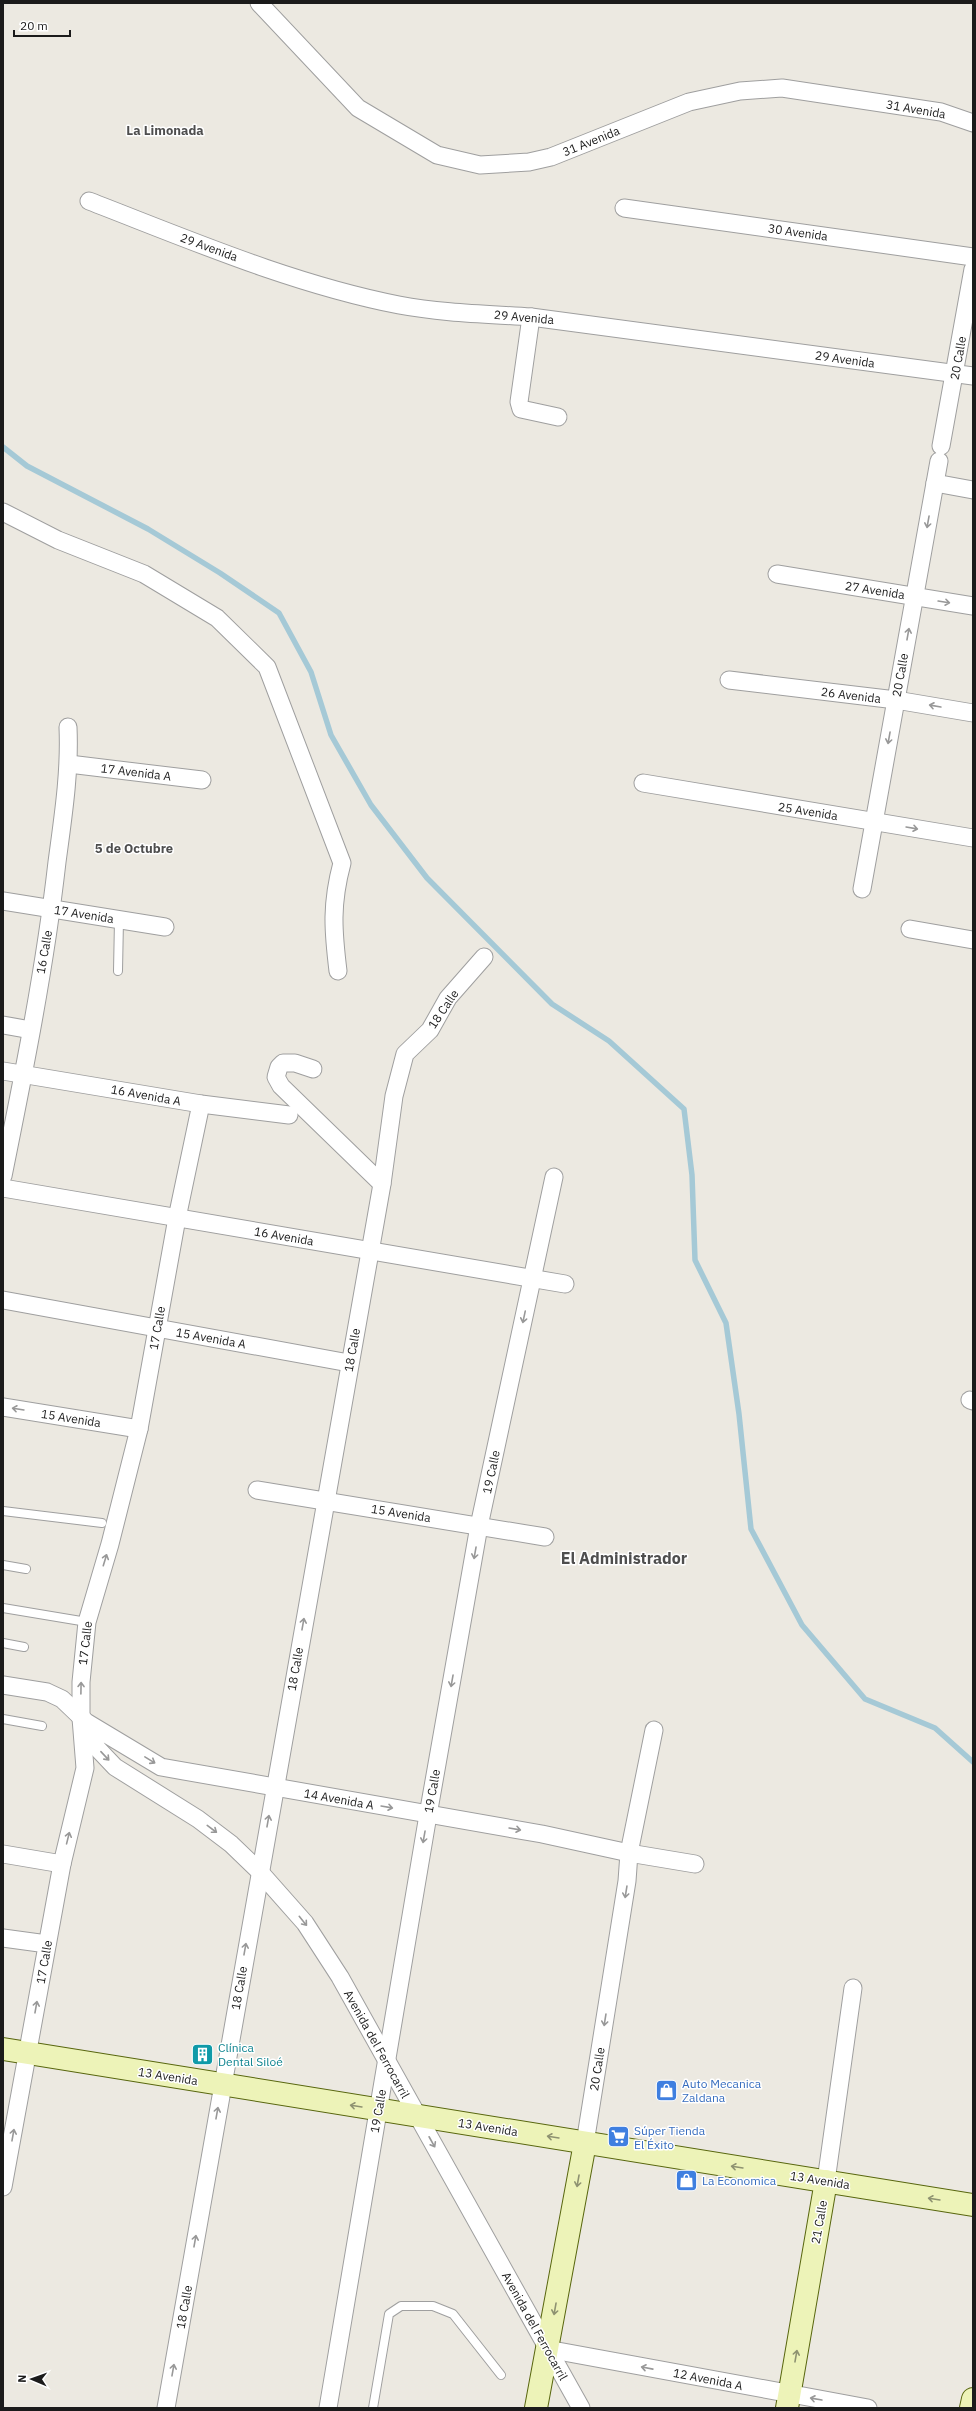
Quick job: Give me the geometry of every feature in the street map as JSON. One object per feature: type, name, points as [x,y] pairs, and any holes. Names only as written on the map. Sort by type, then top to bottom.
[{"type":"street","name":"31 Avenida","points":[[259,3],[358,108],[437,155],[480,165],[529,162],[551,157],[689,102],[740,91],[782,88],[940,112],[973,123]]},
{"type":"street","name":"29 Avenida","points":[[89,201],[208,248],[334,290],[407,306],[461,313],[531,316],[973,376]]},
{"type":"street","name":"30 Avenida","points":[[624,208],[973,257]]},
{"type":"street","name":"20 Calle","points":[[862,889],[973,270]]},
{"type":"street","points":[[531,316],[519,402],[521,409],[558,417]]},
{"type":"street","points":[[935,483],[973,490]]},
{"type":"street","points":[[3,512],[58,540],[144,574],[217,618],[267,667],[342,863],[334,893],[333,916],[333,932],[338,971]]},
{"type":"street","name":"27 Avenida","points":[[777,574],[973,606]]},
{"type":"street","name":"26 Avenida","points":[[729,680],[896,700],[973,713]]},
{"type":"street","name":"16 Calle","points":[[3,1176],[24,1074],[52,910],[69,764],[68,727]]},
{"type":"street","name":"17 Avenida A","points":[[69,764],[202,780]]},
{"type":"street","name":"25 Avenida","points":[[643,783],[973,838]]},
{"type":"street","name":"17 Avenida","points":[[3,901],[165,927]]},
{"type":"street","points":[[910,929],[973,940]]},
{"type":"street","name":"18 Calle","points":[[166,2408],[259,1871],[382,1184],[394,1096],[405,1054],[430,1030],[448,998],[484,957]]},
{"type":"street","points":[[3,1025],[31,1030]]},
{"type":"street","points":[[313,1069],[295,1063],[283,1063],[278,1067],[276,1077],[281,1086],[382,1184]]},
{"type":"street","name":"16 Avenida A","points":[[3,1071],[201,1104],[289,1115]]},
{"type":"street","name":"17 Calle","points":[[3,2187],[62,1864],[86,1768],[81,1682],[87,1622],[110,1544],[139,1429],[177,1218],[201,1104]]},
{"type":"street","name":"19 Calle","points":[[328,2408],[428,1815],[480,1526],[554,1177]]},
{"type":"street","name":"16 Avenida","points":[[3,1188],[565,1284]]},
{"type":"street","name":"15 Avenida A","points":[[3,1300],[349,1363]]},
{"type":"street","name":"15 Avenida","points":[[3,1407],[139,1429]]},
{"type":"street","name":"15 Avenida","points":[[257,1490],[545,1537]]},
{"type":"street","name":"14 Avenida A","points":[[3,1685],[47,1692],[62,1699],[84,1720],[161,1767],[542,1834],[629,1853],[695,1864]]},
{"type":"street","name":"Avenida del Ferrocarril","points":[[84,1720],[97,1748],[115,1767],[198,1819],[231,1844],[259,1871],[309,1930],[340,1977],[386,2062],[581,2408]]},
{"type":"street","name":"20 Calle","points":[[536,2408],[585,2143],[628,1881],[629,1853],[654,1730]]},
{"type":"street","points":[[3,1854],[62,1864]]},
{"type":"street","points":[[3,1938],[47,1944]]},
{"type":"street","name":"21 Calle","points":[[788,2401],[826,2181],[853,1988]]},
{"type":"street","name":"13 Avenida","points":[[3,2049],[973,2205]]},
{"type":"street","name":"12 Avenida A","points":[[548,2349],[788,2401],[868,2408]]},
{"type":"street","points":[[971,2408],[973,2399]]},
{"type":"lane","points":[[118,971],[119,920]]},
{"type":"lane","points":[[3,1511],[102,1523]]},
{"type":"lane","points":[[3,1565],[26,1569]]},
{"type":"lane","points":[[3,1608],[87,1622]]},
{"type":"lane","points":[[3,1643],[24,1647]]},
{"type":"lane","points":[[3,1719],[42,1726]]},
{"type":"lane","points":[[373,2408],[389,2314],[401,2306],[433,2306],[453,2314],[501,2375]]},
{"type":"waterway","points":[[3,447],[27,466],[148,529],[220,573],[279,613],[311,672],[331,735],[371,805],[427,878],[552,1004],[609,1041],[684,1109],[692,1175],[695,1260],[726,1323],[739,1414],[751,1529],[802,1625],[865,1699],[935,1728],[973,1762]]},
{"type":"place","name":"Clínica Dental Siloé","points":[[202,2054]]},
{"type":"place","name":"Auto Mecanica Zaldana","points":[[667,2090]]},
{"type":"place","name":"Súper Tienda El Éxito","points":[[619,2137]]},
{"type":"place","name":"La Economica","points":[[686,2180]]},
{"type":"district","name":"La Limonada","points":[[165,130]]},
{"type":"district","name":"5 de Octubre","points":[[134,848]]},
{"type":"district","name":"El Administrador","points":[[624,1558]]}]
